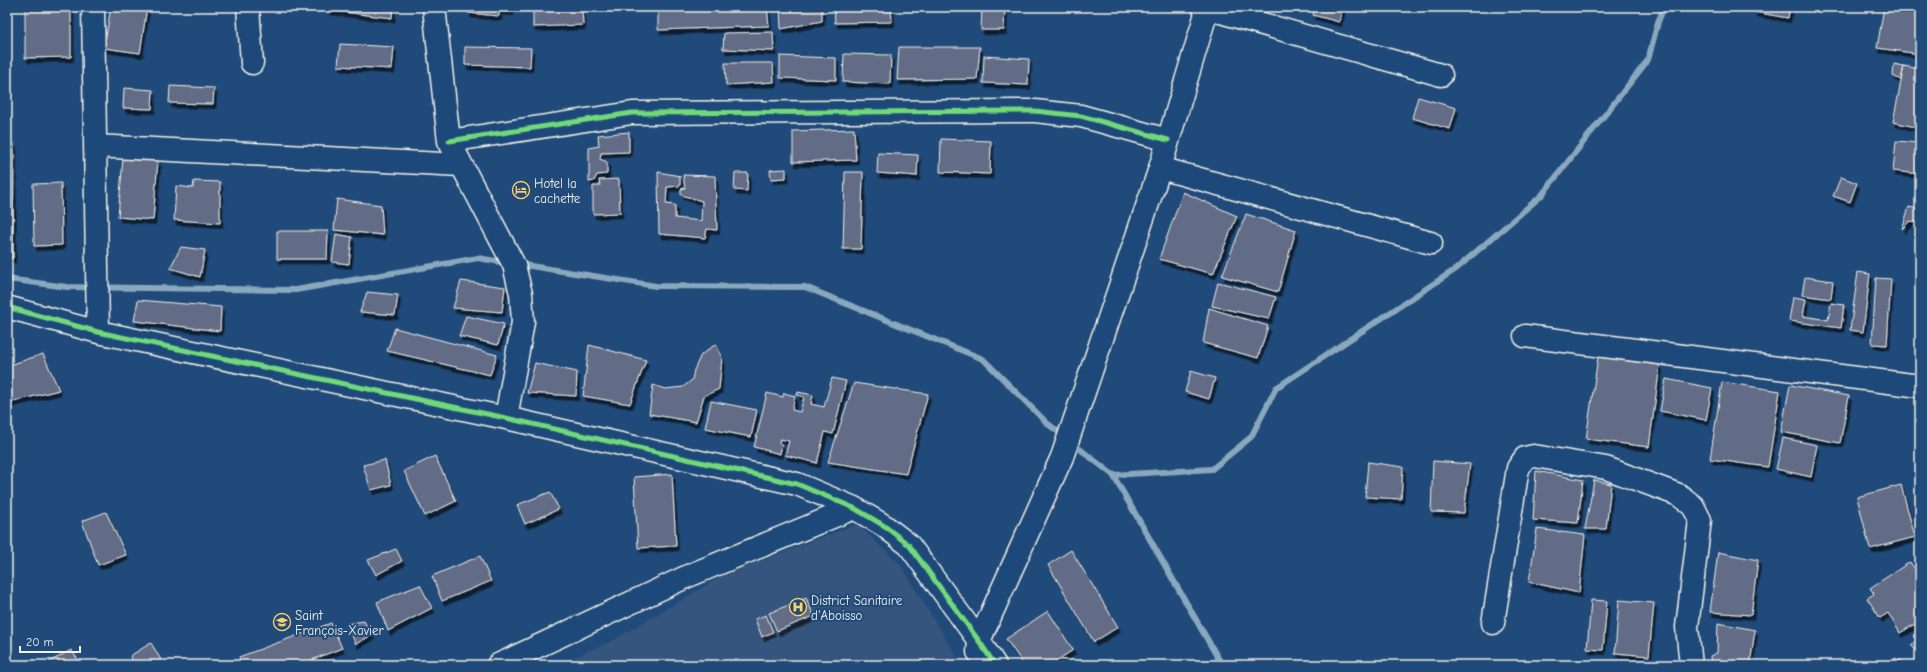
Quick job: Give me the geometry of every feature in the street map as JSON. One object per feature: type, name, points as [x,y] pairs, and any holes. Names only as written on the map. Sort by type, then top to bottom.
[{"type":"street","points":[[93,7],[98,332]]},
{"type":"street","points":[[248,7],[252,63]]},
{"type":"street","points":[[434,7],[449,141],[514,265],[521,294],[523,322],[506,418]]},
{"type":"street","points":[[978,665],[979,641],[1062,457],[1160,168],[1206,8],[1441,75]]},
{"type":"street","points":[[449,141],[632,114],[1036,111],[1081,116],[1168,140]]},
{"type":"street","points":[[95,146],[461,165]]},
{"type":"street","points":[[1160,168],[1431,243]]},
{"type":"street","points":[[7,307],[98,332],[506,418],[797,484],[854,508],[883,525],[909,545],[995,665]]},
{"type":"street","points":[[1525,336],[1920,386]]},
{"type":"street","points":[[1493,623],[1518,468],[1524,458],[1534,456],[1606,468],[1679,495],[1693,506],[1700,520],[1687,627],[1691,665]]},
{"type":"street","points":[[498,665],[688,576],[854,508]]},
{"type":"shaded area","name":"District Sanitaire d'Aboisso","points":[[857,524],[900,564],[962,665],[556,665],[612,641],[725,574]]},
{"type":"building","points":[[25,7],[71,7],[71,57],[25,58]]},
{"type":"building","points":[[111,7],[147,7],[140,53],[104,48]]},
{"type":"building","points":[[327,7],[393,7],[392,18],[327,10]]},
{"type":"building","points":[[469,7],[511,7],[511,11],[499,10],[499,16],[468,13]]},
{"type":"building","points":[[533,7],[582,7],[583,25],[533,27]]},
{"type":"building","points":[[658,7],[767,7],[769,26],[658,30]]},
{"type":"building","points":[[780,7],[822,7],[822,21],[781,29]]},
{"type":"building","points":[[834,7],[891,7],[892,22],[835,23]]},
{"type":"building","points":[[982,7],[1005,7],[1004,30],[981,30]]},
{"type":"building","points":[[1315,7],[1343,7],[1339,22],[1313,15]]},
{"type":"building","points":[[1755,7],[1790,7],[1788,18],[1754,12]]},
{"type":"building","points":[[1884,7],[1920,8],[1920,54],[1877,48]]},
{"type":"building","points":[[773,32],[774,51],[723,49],[724,33]]},
{"type":"building","points":[[340,44],[394,47],[392,69],[338,66]]},
{"type":"building","points":[[465,47],[531,48],[530,67],[465,65]]},
{"type":"building","points":[[899,47],[980,47],[977,79],[897,80]]},
{"type":"building","points":[[844,54],[891,55],[890,84],[843,82]]},
{"type":"building","points":[[780,56],[836,58],[836,80],[780,78]]},
{"type":"building","points":[[984,56],[1029,59],[1028,85],[983,83]]},
{"type":"building","points":[[725,63],[773,63],[774,82],[726,85]]},
{"type":"building","points":[[1894,64],[1904,66],[1901,80],[1893,76]]},
{"type":"building","points":[[1904,66],[1920,69],[1920,128],[1893,122]]},
{"type":"building","points":[[170,86],[214,88],[213,104],[169,103]]},
{"type":"building","points":[[124,88],[153,90],[152,109],[123,108]]},
{"type":"building","points":[[1418,97],[1456,108],[1450,129],[1412,118]]},
{"type":"building","points":[[854,129],[856,160],[793,162],[793,131]]},
{"type":"building","points":[[629,132],[629,152],[601,153],[600,159],[607,162],[607,174],[597,175],[594,181],[589,182],[589,148],[599,146],[598,135]]},
{"type":"building","points":[[941,139],[991,141],[990,174],[940,172]]},
{"type":"building","points":[[1896,141],[1920,143],[1920,174],[1893,171]]},
{"type":"building","points":[[7,143],[14,143],[13,258],[7,259]]},
{"type":"building","points":[[878,153],[918,155],[917,176],[877,173]]},
{"type":"building","points":[[123,158],[158,161],[153,220],[118,217]]},
{"type":"building","points":[[786,169],[786,178],[771,179],[770,170]]},
{"type":"building","points":[[658,172],[680,176],[680,186],[667,187],[666,204],[675,205],[675,218],[701,221],[702,201],[681,195],[681,189],[685,188],[683,175],[715,176],[717,230],[707,229],[705,238],[659,234]]},
{"type":"building","points":[[845,172],[863,172],[861,249],[843,249]]},
{"type":"building","points":[[735,173],[748,173],[747,191],[734,190]]},
{"type":"building","points":[[1841,177],[1857,183],[1850,202],[1833,196]]},
{"type":"building","points":[[619,179],[620,213],[593,214],[593,186],[600,186],[599,180]]},
{"type":"building","points":[[194,181],[220,182],[220,223],[174,220],[176,186],[193,188]]},
{"type":"building","points":[[61,183],[62,245],[34,246],[33,184]]},
{"type":"building","points":[[1183,192],[1237,216],[1213,274],[1159,259]]},
{"type":"building","points":[[337,199],[381,205],[383,235],[334,230]]},
{"type":"building","points":[[1909,207],[1920,209],[1920,223],[1910,221],[1902,229]]},
{"type":"building","points":[[1246,214],[1296,230],[1278,292],[1222,276]]},
{"type":"building","points":[[277,231],[328,231],[327,259],[277,259]]},
{"type":"building","points":[[336,234],[352,237],[349,264],[332,262]]},
{"type":"building","points":[[181,247],[205,250],[200,277],[170,268]]},
{"type":"building","points":[[1858,272],[1870,274],[1863,332],[1850,330]]},
{"type":"building","points":[[1805,277],[1833,281],[1831,299],[1802,295]]},
{"type":"building","points":[[1876,278],[1891,279],[1887,345],[1872,344]]},
{"type":"building","points":[[461,281],[505,287],[502,312],[453,308]]},
{"type":"building","points":[[1218,282],[1276,297],[1269,319],[1212,306]]},
{"type":"building","points":[[367,292],[398,295],[395,315],[360,312]]},
{"type":"building","points":[[1793,297],[1806,299],[1803,316],[1828,320],[1831,303],[1844,305],[1841,328],[1789,321]]},
{"type":"building","points":[[138,300],[221,307],[220,331],[134,321]]},
{"type":"building","points":[[1209,308],[1268,326],[1258,358],[1203,343]]},
{"type":"building","points":[[466,316],[504,324],[498,345],[459,336]]},
{"type":"building","points":[[395,328],[497,355],[490,375],[387,351]]},
{"type":"building","points":[[716,344],[722,358],[719,389],[704,396],[696,422],[649,414],[653,385],[665,389],[683,387],[692,380],[694,370],[701,355]]},
{"type":"building","points":[[589,345],[646,360],[630,404],[583,396]]},
{"type":"building","points":[[43,354],[59,390],[7,403],[7,366]]},
{"type":"building","points":[[1598,357],[1660,365],[1649,447],[1586,439]]},
{"type":"building","points":[[535,363],[577,372],[576,396],[527,393]]},
{"type":"building","points":[[1191,371],[1215,378],[1209,399],[1185,392]]},
{"type":"building","points":[[832,378],[846,381],[833,434],[825,432],[817,463],[785,455],[789,441],[780,439],[779,443],[782,444],[780,454],[754,447],[767,393],[783,397],[784,393],[795,396],[792,410],[800,412],[804,397],[797,395],[798,392],[813,395],[811,404],[824,407]]},
{"type":"building","points":[[1666,379],[1712,388],[1706,420],[1660,411]]},
{"type":"building","points":[[1722,382],[1780,391],[1768,467],[1710,459]]},
{"type":"building","points":[[854,383],[928,394],[906,474],[828,462]]},
{"type":"building","points":[[1790,385],[1849,396],[1840,443],[1781,432]]},
{"type":"building","points":[[711,401],[757,410],[751,437],[705,428]]},
{"type":"building","points":[[1783,438],[1817,445],[1811,477],[1776,469]]},
{"type":"building","points":[[435,456],[456,501],[425,516],[404,471]]},
{"type":"building","points":[[385,460],[391,485],[371,490],[363,465]]},
{"type":"building","points":[[1433,461],[1470,464],[1464,513],[1431,512]]},
{"type":"building","points":[[1368,462],[1403,467],[1401,499],[1365,497]]},
{"type":"building","points":[[1536,471],[1583,480],[1578,523],[1533,520]]},
{"type":"building","points":[[672,474],[676,546],[638,548],[634,477]]},
{"type":"building","points":[[1594,480],[1611,484],[1606,529],[1585,529]]},
{"type":"building","points":[[1901,485],[1915,537],[1870,549],[1857,497]]},
{"type":"building","points":[[550,492],[559,509],[525,524],[517,505]]},
{"type":"building","points":[[106,512],[126,555],[98,565],[82,521]]},
{"type":"building","points":[[1537,529],[1585,535],[1579,593],[1529,582]]},
{"type":"building","points":[[396,549],[402,561],[376,575],[368,560]]},
{"type":"building","points":[[1071,550],[1118,627],[1094,642],[1048,565]]},
{"type":"building","points":[[1718,552],[1758,560],[1751,615],[1710,612]]},
{"type":"building","points":[[480,556],[491,581],[442,601],[432,576]]},
{"type":"building","points":[[1910,562],[1920,577],[1920,621],[1900,633],[1888,613],[1880,618],[1867,598],[1874,594],[1870,588]]},
{"type":"building","points":[[420,585],[432,608],[388,631],[377,602]]},
{"type":"building","points":[[806,598],[814,616],[777,631],[769,613]]},
{"type":"building","points":[[1591,600],[1607,601],[1603,650],[1587,649]]},
{"type":"building","points":[[1619,600],[1654,603],[1649,656],[1615,653]]},
{"type":"building","points":[[1048,611],[1073,650],[1050,665],[1024,665],[1006,639]]},
{"type":"building","points":[[766,615],[773,632],[762,637],[755,619]]},
{"type":"building","points":[[364,621],[372,635],[356,644],[346,624]]},
{"type":"building","points":[[331,623],[342,648],[299,665],[241,665],[239,657]]},
{"type":"building","points":[[1718,623],[1755,630],[1750,665],[1711,665],[1710,656],[1717,653]]},
{"type":"building","points":[[1920,637],[1920,655],[1911,645]]},
{"type":"building","points":[[151,643],[164,665],[135,665],[130,656]]},
{"type":"building","points":[[71,650],[82,665],[44,665]]},
{"type":"building","points":[[1895,658],[1906,663],[1904,665],[1889,665]]},
{"type":"waterway","points":[[1113,475],[1212,469],[1251,437],[1276,388],[1456,269],[1541,196],[1648,60],[1658,22],[1664,7]]},
{"type":"waterway","points":[[7,279],[67,287],[296,290],[478,258],[507,263]]},
{"type":"waterway","points":[[518,264],[656,286],[805,287],[983,359],[1048,424],[1064,436]]},
{"type":"waterway","points":[[1071,442],[1113,475],[1222,665]]},
{"type":"cycle path","points":[[449,141],[632,113],[1035,111],[1081,116],[1168,140]]},
{"type":"cycle path","points":[[7,307],[98,332],[506,418],[797,484],[854,508],[883,525],[909,545],[995,665]]},
{"type":"place","name":"Hotel la cachette","points":[[521,190]]},
{"type":"place","name":"District Sanitaire d'Aboisso","points":[[798,607]]},
{"type":"place","name":"Saint François-Xavier","points":[[282,622]]}]
